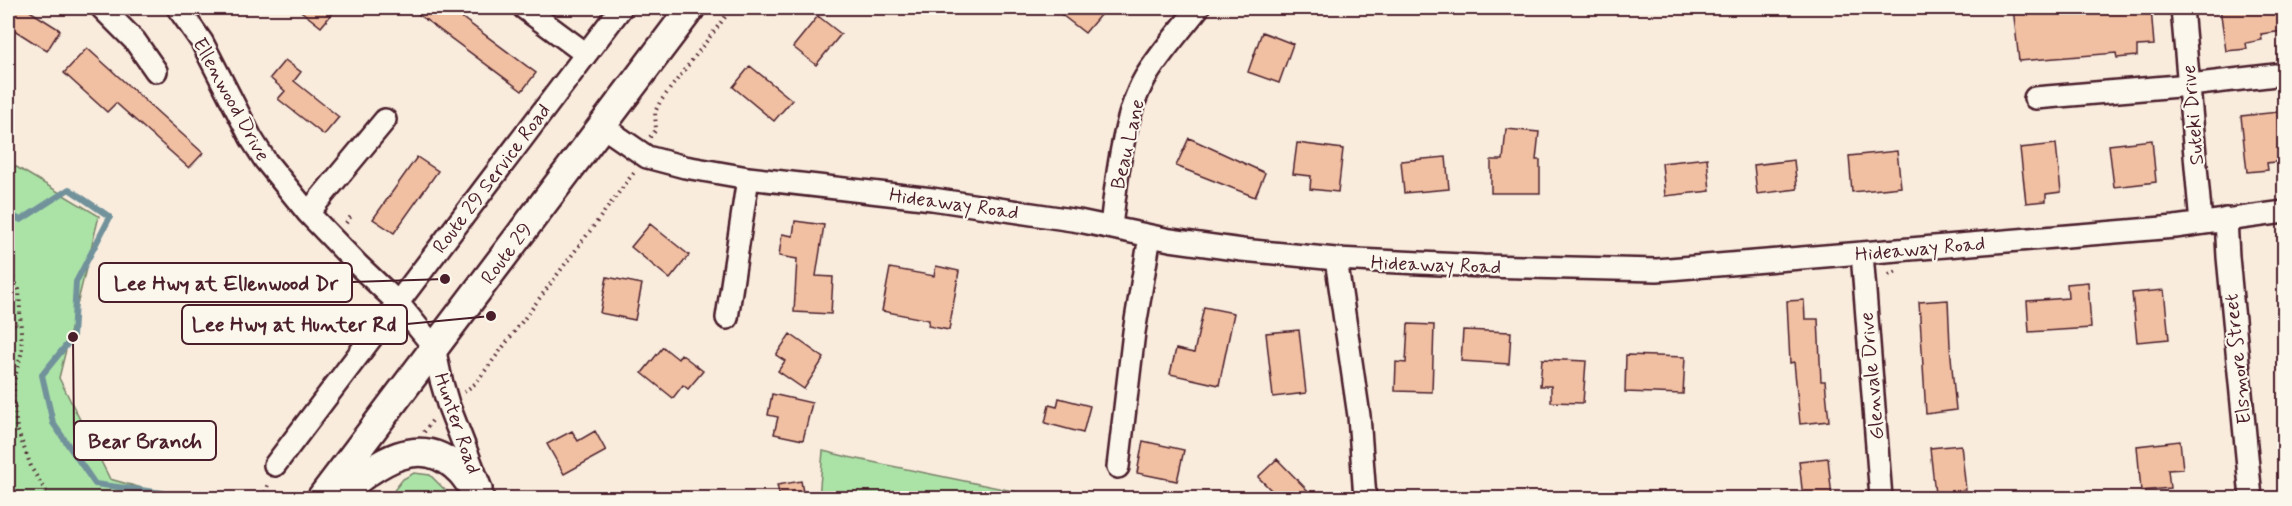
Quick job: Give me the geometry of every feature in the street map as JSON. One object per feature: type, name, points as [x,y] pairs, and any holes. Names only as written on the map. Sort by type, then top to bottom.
[{"type":"main road","name":"Route 29","points":[[321,498],[691,8]]},
{"type":"main road","points":[[335,498],[375,467],[394,456],[406,453],[426,453],[451,464],[461,472],[480,498]]},
{"type":"street","points":[[102,8],[135,41],[156,71]]},
{"type":"street","name":"Ellenwood Drive","points":[[178,8],[202,42],[251,138],[265,160],[308,213],[398,303],[434,347]]},
{"type":"street","points":[[524,8],[586,54]]},
{"type":"street","name":"Route 29 Service Road","points":[[276,465],[621,8]]},
{"type":"street","name":"Beau Lane","points":[[1112,227],[1127,127],[1135,100],[1153,66],[1198,8]]},
{"type":"street","name":"Suteki Drive","points":[[2182,8],[2201,223]]},
{"type":"street","points":[[2035,98],[2190,85],[2284,74]]},
{"type":"street","points":[[308,213],[385,120]]},
{"type":"street","name":"Hideaway Road","points":[[602,126],[642,154],[685,167],[748,178],[932,199],[1242,250],[1336,259],[1483,266],[1657,270],[2201,223],[2284,212]]},
{"type":"street","points":[[726,318],[748,178]]},
{"type":"street","name":"Elsmore Street","points":[[2226,219],[2251,498]]},
{"type":"street","points":[[1118,467],[1134,332],[1150,236]]},
{"type":"street","name":"Glenvale Drive","points":[[1862,252],[1881,498]]},
{"type":"street","points":[[1336,259],[1359,416],[1365,498]]},
{"type":"street","name":"Hunter Road","points":[[434,347],[448,404],[485,498]]},
{"type":"path","points":[[406,453],[448,404],[476,383],[599,217],[629,182],[656,130],[655,112],[660,102],[732,8]]},
{"type":"path","points":[[346,223],[351,216]]},
{"type":"path","points":[[8,267],[19,290],[22,351],[14,381],[17,429],[32,469],[50,498]]},
{"type":"path","points":[[8,385],[14,381]]},
{"type":"green space","points":[[8,162],[99,216],[59,378],[110,479],[177,498],[24,498],[8,482],[8,327],[17,324],[8,307]]},
{"type":"green space","points":[[823,451],[848,457],[1047,498],[819,498]]},
{"type":"green space","points":[[414,473],[430,475],[453,498],[388,498],[403,479]]},
{"type":"building","points":[[8,8],[25,8],[60,30],[47,51],[8,26]]},
{"type":"building","points":[[297,8],[337,8],[321,27]]},
{"type":"building","points":[[410,8],[449,8],[536,73],[522,91]]},
{"type":"building","points":[[1053,8],[1106,8],[1085,33]]},
{"type":"building","points":[[2013,8],[2151,8],[2154,45],[2137,46],[2137,56],[2117,58],[2116,53],[2019,61]]},
{"type":"building","points":[[2220,8],[2284,8],[2284,31],[2261,34],[2262,40],[2246,43],[2247,49],[2226,51]]},
{"type":"building","points":[[818,16],[841,34],[816,65],[793,47]]},
{"type":"building","points":[[1262,32],[1293,44],[1279,83],[1248,72]]},
{"type":"building","points":[[87,48],[203,153],[189,168],[116,103],[107,112],[64,73]]},
{"type":"building","points":[[285,60],[301,72],[294,81],[339,117],[324,135],[278,99],[285,91],[270,78]]},
{"type":"building","points":[[750,66],[792,100],[774,121],[733,87]]},
{"type":"building","points":[[2278,112],[2282,161],[2267,163],[2268,170],[2247,172],[2241,116]]},
{"type":"building","points":[[1506,129],[1539,132],[1536,160],[1540,160],[1540,193],[1491,193],[1491,160],[1503,160]]},
{"type":"building","points":[[1189,138],[1265,173],[1255,197],[1176,166]]},
{"type":"building","points":[[2152,140],[2156,182],[2114,187],[2109,145]]},
{"type":"building","points":[[1297,143],[1343,149],[1338,192],[1310,189],[1311,176],[1293,174]]},
{"type":"building","points":[[2056,144],[2061,192],[2046,194],[2046,201],[2026,203],[2020,148]]},
{"type":"building","points":[[1897,151],[1901,187],[1852,192],[1849,156]]},
{"type":"building","points":[[417,157],[438,171],[394,233],[373,219]]},
{"type":"building","points":[[1446,157],[1449,189],[1404,193],[1401,161]]},
{"type":"building","points":[[1707,158],[1710,191],[1665,196],[1662,163]]},
{"type":"building","points":[[1794,160],[1797,189],[1757,194],[1754,165]]},
{"type":"building","points":[[795,221],[824,225],[816,276],[833,277],[831,314],[794,312],[797,259],[779,256],[782,234],[793,236]]},
{"type":"building","points":[[650,224],[689,255],[670,279],[631,247]]},
{"type":"building","points":[[936,266],[959,271],[949,330],[928,326],[929,320],[882,311],[890,268],[934,276]]},
{"type":"building","points":[[607,277],[642,284],[635,320],[600,313]]},
{"type":"building","points":[[2088,282],[2091,328],[2029,332],[2027,301],[2068,298],[2067,284]]},
{"type":"building","points":[[2164,290],[2169,339],[2137,342],[2132,293]]},
{"type":"building","points":[[1804,300],[1805,319],[1818,319],[1821,381],[1825,381],[1829,421],[1800,424],[1794,362],[1790,363],[1787,301]]},
{"type":"building","points":[[1948,300],[1956,410],[1926,414],[1919,302]]},
{"type":"building","points":[[1204,307],[1234,313],[1219,385],[1170,374],[1176,349],[1194,353]]},
{"type":"building","points":[[1408,324],[1434,325],[1432,392],[1395,391],[1396,362],[1406,363]]},
{"type":"building","points":[[1299,330],[1306,393],[1273,397],[1266,333]]},
{"type":"building","points":[[1463,330],[1511,332],[1509,364],[1461,361]]},
{"type":"building","points":[[790,334],[824,358],[804,389],[778,371],[785,361],[776,355]]},
{"type":"building","points":[[663,347],[678,359],[681,354],[703,371],[688,389],[683,385],[673,398],[642,373]]},
{"type":"building","points":[[1626,355],[1685,357],[1683,394],[1625,392]]},
{"type":"building","points":[[1542,359],[1586,361],[1583,403],[1551,402],[1551,386],[1540,386]]},
{"type":"building","points":[[772,394],[812,403],[803,440],[774,434],[778,417],[768,415]]},
{"type":"building","points":[[1059,398],[1090,406],[1083,433],[1045,423],[1049,405],[1057,407]]},
{"type":"building","points":[[572,431],[578,441],[595,431],[606,451],[564,474],[547,444]]},
{"type":"building","points":[[1143,441],[1184,450],[1177,481],[1137,473]]},
{"type":"building","points":[[2180,441],[2183,469],[2168,470],[2170,488],[2141,491],[2137,446]]},
{"type":"building","points":[[1961,445],[1966,490],[1935,494],[1930,448]]},
{"type":"building","points":[[1828,458],[1832,498],[1803,498],[1799,461]]},
{"type":"building","points":[[1277,459],[1315,498],[1279,498],[1258,477]]},
{"type":"building","points":[[801,481],[804,498],[780,498],[777,485]]},
{"type":"waterway","points":[[8,214],[21,220],[69,189],[110,217],[76,282],[73,337],[42,375],[53,423],[95,484],[163,493],[172,498]]},
{"type":"place","name":"Lee Hwy at Ellenwood Dr","points":[[445,279]]},
{"type":"place","name":"Lee Hwy at Hunter Rd","points":[[491,316]]},
{"type":"place","name":"Bear Branch","points":[[73,337]]}]
